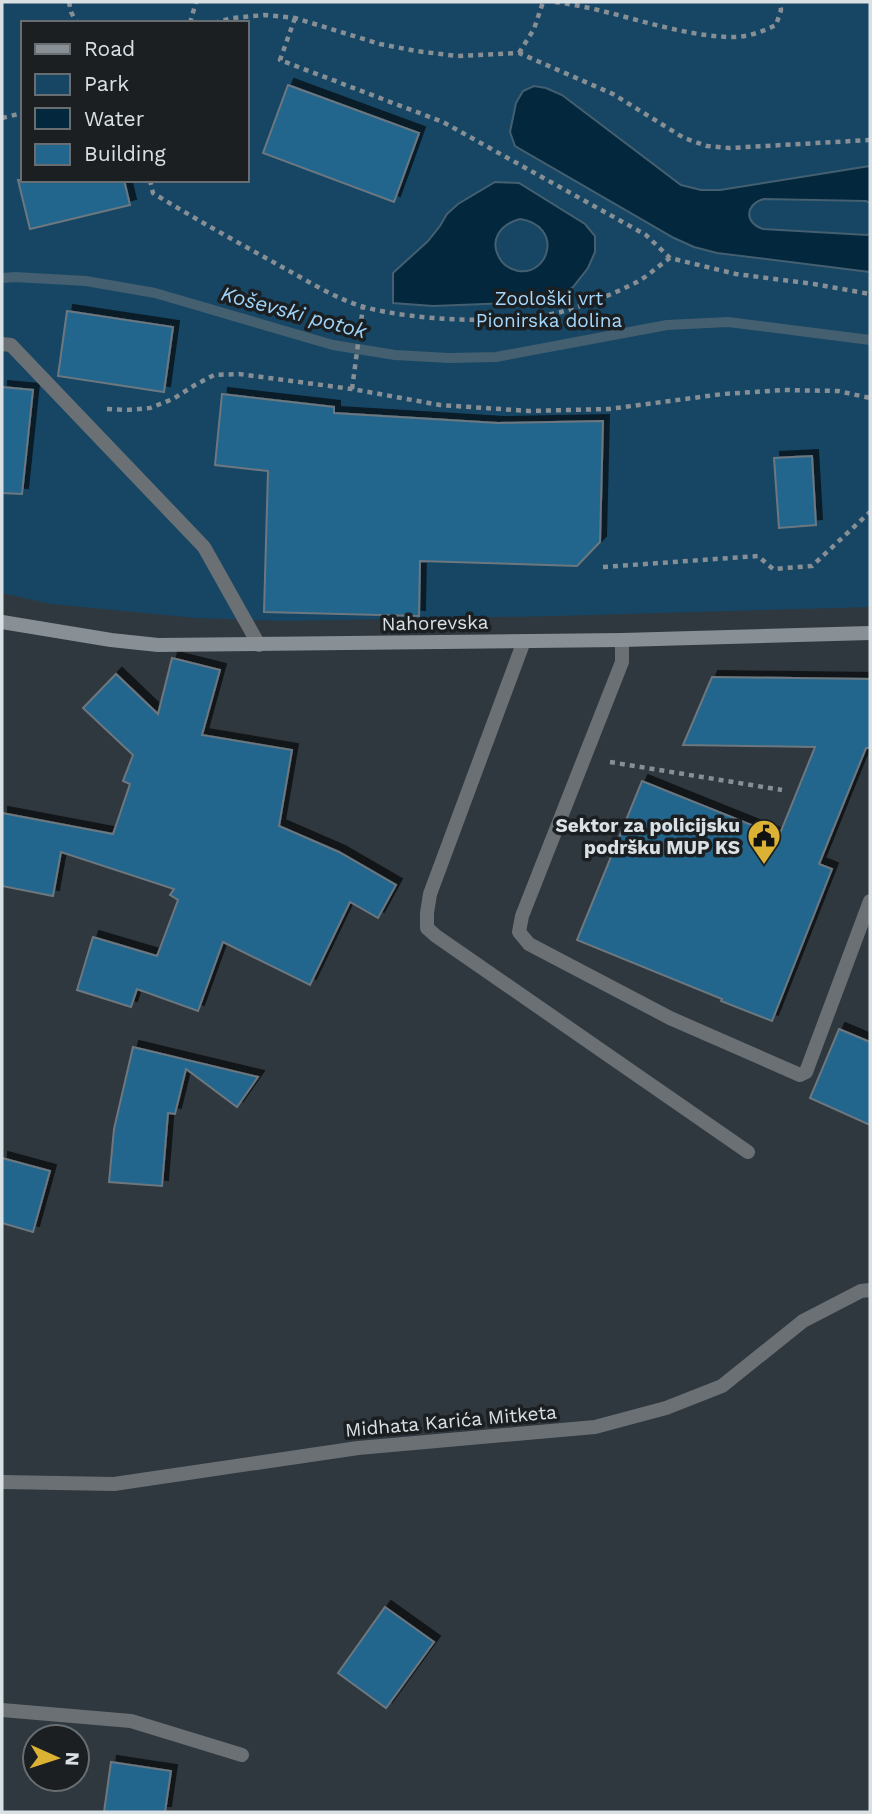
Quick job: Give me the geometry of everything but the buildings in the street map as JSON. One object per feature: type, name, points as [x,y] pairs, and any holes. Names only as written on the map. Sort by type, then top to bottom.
[{"type":"street","points":[[2,345],[11,345],[204,547],[259,645]]},
{"type":"street","name":"Nahorevska","points":[[2,622],[158,645],[622,640],[870,633]]},
{"type":"street","points":[[622,640],[622,662],[522,916],[520,932],[529,944],[670,1018],[800,1075],[806,1072],[870,901]]},
{"type":"street","points":[[524,641],[430,894],[427,928],[748,1152]]},
{"type":"street","name":"Midhata Karića Mitketa","points":[[2,1482],[114,1484],[358,1448],[595,1427],[666,1408],[722,1386],[803,1321],[861,1291],[870,1290]]},
{"type":"street","points":[[2,1710],[131,1721],[242,1755]]},
{"type":"path","points":[[69,2],[75,21]]},
{"type":"path","points":[[190,21],[195,2]]},
{"type":"path","points":[[519,53],[534,29],[543,2]]},
{"type":"path","points":[[555,2],[578,5],[691,33],[732,37],[762,32],[776,25],[781,10],[779,2]]},
{"type":"path","points":[[221,21],[265,15],[295,18],[380,44],[416,51],[457,56],[519,53],[613,94],[684,138],[707,146],[730,148],[870,140]]},
{"type":"path","points":[[295,18],[280,60],[443,122],[646,234],[670,258],[736,274],[870,294]]},
{"type":"path","points":[[2,118],[21,113]]},
{"type":"path","points":[[150,182],[153,193],[197,221],[322,289],[363,307],[412,315],[460,319],[518,318],[559,313],[638,282],[670,258]]},
{"type":"path","points":[[352,389],[363,307]]},
{"type":"path","points":[[70,406],[127,410],[150,408],[173,399],[214,375],[239,373],[440,405],[530,411],[610,409],[723,394],[783,390],[838,391],[870,398]]},
{"type":"path","points":[[603,566],[758,556],[773,569],[812,566],[870,512]]},
{"type":"path","points":[[584,758],[782,790]]},
{"type":"green space","name":"Zoološki vrt Pionirska dolina","points":[[2,2],[870,2],[870,607],[285,621],[196,618],[51,604],[2,593]]},
{"type":"water","points":[[534,86],[562,95],[681,185],[701,190],[720,190],[870,166],[870,203],[764,199],[753,205],[749,214],[752,222],[763,229],[867,235],[870,233],[870,272],[717,253],[674,238],[515,146],[510,132],[516,103],[523,91]]},
{"type":"water","points":[[495,182],[519,183],[585,224],[595,236],[595,252],[588,268],[573,287],[556,298],[537,302],[433,306],[393,303],[393,273],[428,241],[447,214],[458,204]],"holes":[[[520,219],[534,223],[543,231],[547,240],[544,259],[529,270],[518,271],[508,267],[497,252],[495,245],[498,234],[513,221]]]},
{"type":"waterway","name":"Koševski potok","points":[[2,278],[86,281],[155,293],[333,345],[395,355],[496,357],[667,325],[728,322],[870,340]]},
{"type":"place","name":"Sektor za policijsku podršku MUP KS","points":[[764,866]]}]
